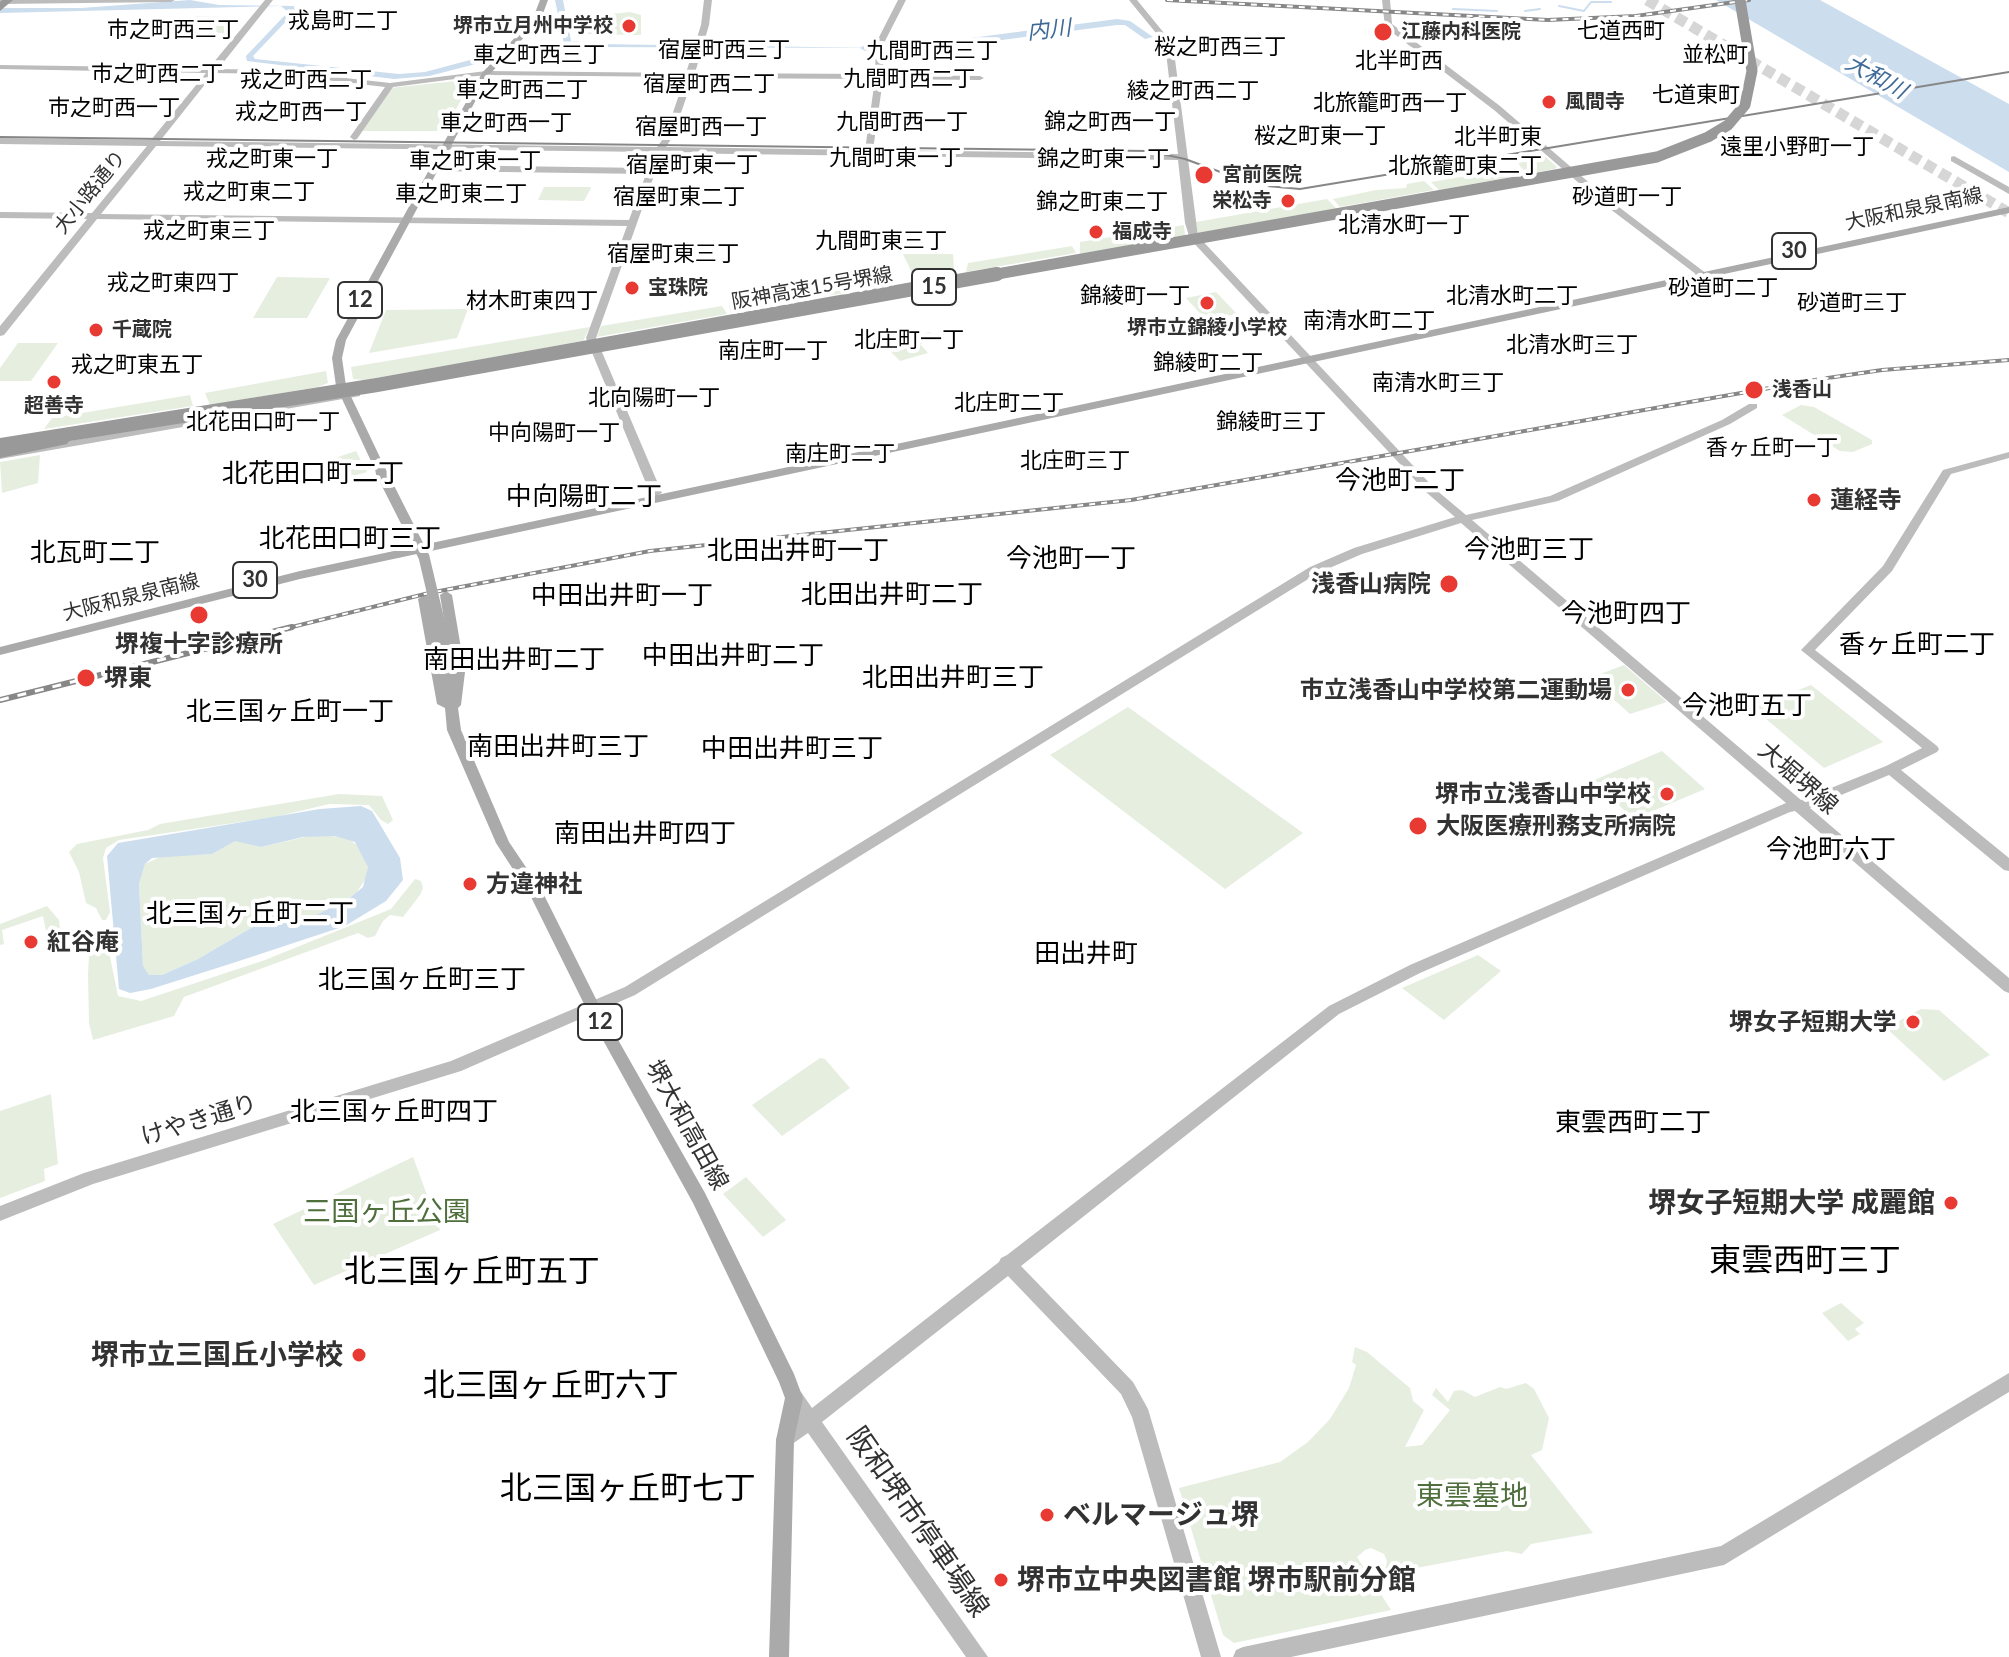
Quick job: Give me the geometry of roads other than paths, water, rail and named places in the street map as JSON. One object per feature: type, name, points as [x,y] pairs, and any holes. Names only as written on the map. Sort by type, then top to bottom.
[{"type":"highway","name":"阪神高速15号堺線","points":[[0,444],[1092,257],[1652,153],[1712,129],[1738,103],[1745,77],[1733,0]]},
{"type":"highway","name":"阪神高速15号堺線","points":[[0,444],[377,385],[1657,157],[1708,137],[1728,125],[1745,105],[1752,78],[1740,0]]},
{"type":"highway","points":[[0,455],[377,385]]},
{"type":"main road","name":"堺大和高田線","points":[[544,0],[537,19],[486,73],[403,220],[341,340],[337,358],[343,391],[424,557],[442,635],[454,730],[503,843],[537,895],[592,1007],[699,1198],[794,1398]]},
{"type":"main road","name":"大阪和泉泉南線","points":[[0,651],[300,575],[2009,208]]},
{"type":"main road","name":"大阪和泉泉南線","points":[[0,644],[298,570],[1306,358]]},
{"type":"main road","points":[[446,595],[459,672],[453,713]]},
{"type":"main road","points":[[424,599],[441,701],[453,713]]},
{"type":"main road","points":[[779,1657],[785,1440],[794,1398]]},
{"type":"street","points":[[3,4],[121,0]]},
{"type":"street","points":[[3,4],[171,0]]},
{"type":"street","points":[[656,493],[592,345],[632,223],[690,76],[696,46],[705,25],[708,0]]},
{"type":"street","points":[[870,147],[879,48],[902,0]]},
{"type":"street","points":[[1133,0],[1164,39],[1195,239]]},
{"type":"street","points":[[1386,0],[1388,25],[1497,108],[1570,172],[1701,274]]},
{"type":"street","name":"大小路通り","points":[[0,333],[266,3]]},
{"type":"street","points":[[0,67],[286,73],[390,85],[486,73],[980,78]]},
{"type":"street","points":[[354,137],[390,85]]},
{"type":"street","points":[[0,133],[156,139],[765,146],[1078,149],[1179,146]]},
{"type":"street","points":[[0,141],[354,137],[447,142]]},
{"type":"street","points":[[1078,149],[1182,157]]},
{"type":"street","points":[[1954,159],[2009,191]]},
{"type":"street","points":[[433,168],[651,171]]},
{"type":"street","points":[[0,455],[592,345],[1570,172]]},
{"type":"street","points":[[0,215],[632,223]]},
{"type":"street","name":"大堀堺線","points":[[1195,239],[1431,491],[2009,987]]},
{"type":"street","points":[[0,444],[343,391]]},
{"type":"street","name":"けやき通り","points":[[0,1214],[90,1178],[455,1066],[592,1007],[644,983],[1314,570],[1358,551],[1463,519],[1554,499],[1726,422],[1753,406]]},
{"type":"street","points":[[785,1440],[1007,1263],[1334,1010],[1415,969],[1606,885],[1891,769],[1932,749],[1807,650],[1888,568],[1947,472],[2009,455]]},
{"type":"street","points":[[1891,769],[2009,866]]},
{"type":"street","points":[[1007,1263],[1127,1388],[1141,1415],[1211,1657]]},
{"type":"street","points":[[1243,1657],[1724,1555],[2009,1382]]},
{"type":"street","name":"阪和堺市停車場線","points":[[794,1398],[978,1657]]},
{"type":"water","points":[[190,0],[219,5],[294,6],[295,12],[253,56],[255,59],[399,74],[425,72],[500,52],[575,41],[591,44],[887,48],[582,47],[511,55],[429,76],[394,79],[247,61],[246,56],[288,12],[281,6],[0,13],[0,8],[81,8]]},
{"type":"water","name":"大和川","points":[[1716,0],[1820,0],[2009,104],[2009,172]]},
{"type":"water","points":[[361,806],[372,811],[400,858],[403,880],[386,901],[345,926],[236,962],[151,989],[130,993],[119,989],[107,856],[118,843],[320,809]],"holes":[[[335,836],[355,842],[368,867],[363,887],[347,900],[310,918],[256,925],[198,959],[162,975],[149,975],[143,966],[139,884],[145,864],[152,858],[212,854],[235,841],[261,847],[303,837]]]},
{"type":"waterway","points":[[559,0],[569,44]]},
{"type":"waterway","name":"内川","points":[[1559,6],[1584,11],[1591,2],[1611,2]]},
{"type":"waterway","points":[[1453,9],[1497,11]]},
{"type":"waterway","points":[[1525,11],[1540,9]]},
{"type":"waterway","name":"内川","points":[[865,48],[963,42],[1117,22],[1127,23],[1148,37]]},
{"type":"tunnel","points":[[1647,0],[2009,213]]},
{"type":"tram line","points":[[0,137],[1148,151],[1185,159],[1256,185],[1300,189],[2009,72]]},
{"type":"railway","points":[[1167,0],[1548,20],[1636,16],[1749,0]]},
{"type":"railway","points":[[284,629],[429,593],[650,551],[1131,500],[1821,379],[1882,370],[2009,360]]},
{"type":"railway","points":[[284,629],[292,627]]},
{"type":"railway","points":[[0,700],[284,629]]},
{"type":"place","name":"堺市立月州中学校","points":[[629,26]]},
{"type":"place","name":"江藤内科医院","points":[[1383,32]]},
{"type":"place","name":"風間寺","points":[[1549,102]]},
{"type":"place","name":"宮前医院","points":[[1204,175]]},
{"type":"place","name":"栄松寺","points":[[1288,201]]},
{"type":"place","name":"福成寺","points":[[1096,232]]},
{"type":"place","name":"宝珠院","points":[[632,288]]},
{"type":"place","name":"堺市立錦綾小学校","points":[[1207,303]]},
{"type":"place","name":"千蔵院","points":[[96,330]]},
{"type":"place","name":"超善寺","points":[[54,382]]},
{"type":"place","name":"浅香山","points":[[1754,390]]},
{"type":"place","name":"蓮経寺","points":[[1814,500]]},
{"type":"place","name":"浅香山病院","points":[[1449,584]]},
{"type":"place","name":"堺複十字診療所","points":[[199,615]]},
{"type":"place","name":"堺東","points":[[86,678]]},
{"type":"place","name":"市立浅香山中学校第二運動場","points":[[1628,690]]},
{"type":"place","name":"堺市立浅香山中学校","points":[[1667,794]]},
{"type":"place","name":"大阪医療刑務支所病院","points":[[1418,826]]},
{"type":"place","name":"方違神社","points":[[470,884]]},
{"type":"place","name":"紅谷庵","points":[[31,942]]},
{"type":"place","name":"堺女子短期大学","points":[[1913,1022]]},
{"type":"place","name":"堺女子短期大学 成麗館","points":[[1951,1203]]},
{"type":"place","name":"堺市立三国丘小学校","points":[[359,1355]]},
{"type":"place","name":"ベルマージュ堺","points":[[1047,1515]]},
{"type":"place","name":"堺市立中央図書館 堺市駅前分館","points":[[1001,1580]]},
{"type":"district","name":"戎島町二丁","points":[[343,21]]},
{"type":"district","name":"市之町西三丁","points":[[173,30]]},
{"type":"district","name":"七道西町","points":[[1621,31]]},
{"type":"district","name":"桜之町西三丁","points":[[1220,47]]},
{"type":"district","name":"宿屋町西三丁","points":[[724,50]]},
{"type":"district","name":"九間町西三丁","points":[[932,51]]},
{"type":"district","name":"車之町西三丁","points":[[539,55]]},
{"type":"district","name":"並松町","points":[[1715,55]]},
{"type":"district","name":"北半町西","points":[[1399,61]]},
{"type":"district","name":"市之町西二丁","points":[[157,74]]},
{"type":"district","name":"九間町西二丁","points":[[909,79]]},
{"type":"district","name":"戎之町西二丁","points":[[306,80]]},
{"type":"district","name":"宿屋町西二丁","points":[[709,84]]},
{"type":"district","name":"車之町西二丁","points":[[522,90]]},
{"type":"district","name":"綾之町西二丁","points":[[1193,91]]},
{"type":"district","name":"七道東町","points":[[1696,95]]},
{"type":"district","name":"北旅籠町西一丁","points":[[1390,103]]},
{"type":"district","name":"市之町西一丁","points":[[114,108]]},
{"type":"district","name":"戎之町西一丁","points":[[301,112]]},
{"type":"district","name":"九間町西一丁","points":[[902,122]]},
{"type":"district","name":"錦之町西一丁","points":[[1110,122]]},
{"type":"district","name":"車之町西一丁","points":[[506,123]]},
{"type":"district","name":"宿屋町西一丁","points":[[701,127]]},
{"type":"district","name":"桜之町東一丁","points":[[1320,136]]},
{"type":"district","name":"北半町東","points":[[1498,137]]},
{"type":"district","name":"遠里小野町一丁","points":[[1797,147]]},
{"type":"district","name":"九間町東一丁","points":[[895,158]]},
{"type":"district","name":"戎之町東一丁","points":[[272,159]]},
{"type":"district","name":"錦之町東一丁","points":[[1103,159]]},
{"type":"district","name":"車之町東一丁","points":[[475,161]]},
{"type":"district","name":"宿屋町東一丁","points":[[692,165]]},
{"type":"district","name":"北旅籠町東二丁","points":[[1465,166]]},
{"type":"district","name":"戎之町東二丁","points":[[249,192]]},
{"type":"district","name":"車之町東二丁","points":[[461,194]]},
{"type":"district","name":"宿屋町東二丁","points":[[679,197]]},
{"type":"district","name":"砂道町一丁","points":[[1627,197]]},
{"type":"district","name":"錦之町東二丁","points":[[1102,202]]},
{"type":"district","name":"北清水町一丁","points":[[1404,225]]},
{"type":"district","name":"戎之町東三丁","points":[[209,231]]},
{"type":"district","name":"九間町東三丁","points":[[881,241]]},
{"type":"district","name":"宿屋町東三丁","points":[[673,254]]},
{"type":"district","name":"戎之町東四丁","points":[[173,283]]},
{"type":"district","name":"砂道町二丁","points":[[1723,288]]},
{"type":"district","name":"錦綾町一丁","points":[[1135,296]]},
{"type":"district","name":"北清水町二丁","points":[[1512,296]]},
{"type":"district","name":"材木町東四丁","points":[[532,301]]},
{"type":"district","name":"砂道町三丁","points":[[1852,303]]},
{"type":"district","name":"南清水町二丁","points":[[1369,321]]},
{"type":"district","name":"北庄町一丁","points":[[909,340]]},
{"type":"district","name":"北清水町三丁","points":[[1572,345]]},
{"type":"district","name":"南庄町一丁","points":[[773,351]]},
{"type":"district","name":"錦綾町二丁","points":[[1208,363]]},
{"type":"district","name":"戎之町東五丁","points":[[137,365]]},
{"type":"district","name":"南清水町三丁","points":[[1438,383]]},
{"type":"district","name":"北向陽町一丁","points":[[654,398]]},
{"type":"district","name":"北庄町二丁","points":[[1009,403]]},
{"type":"district","name":"北花田口町一丁","points":[[263,422]]},
{"type":"district","name":"錦綾町三丁","points":[[1271,422]]},
{"type":"district","name":"中向陽町一丁","points":[[554,433]]},
{"type":"district","name":"香ヶ丘町一丁","points":[[1772,448]]},
{"type":"district","name":"南庄町二丁","points":[[840,454]]},
{"type":"district","name":"北庄町三丁","points":[[1075,461]]},
{"type":"district","name":"北花田口町二丁","points":[[313,474]]},
{"type":"district","name":"今池町二丁","points":[[1400,481]]},
{"type":"district","name":"中向陽町二丁","points":[[584,497]]},
{"type":"district","name":"北花田口町三丁","points":[[350,539]]},
{"type":"district","name":"今池町三丁","points":[[1529,550]]},
{"type":"district","name":"北田出井町一丁","points":[[798,551]]},
{"type":"district","name":"北瓦町二丁","points":[[95,553]]},
{"type":"district","name":"今池町一丁","points":[[1071,559]]},
{"type":"district","name":"北田出井町二丁","points":[[892,595]]},
{"type":"district","name":"中田出井町一丁","points":[[622,596]]},
{"type":"district","name":"今池町四丁","points":[[1626,614]]},
{"type":"district","name":"香ヶ丘町二丁","points":[[1917,645]]},
{"type":"district","name":"中田出井町二丁","points":[[733,656]]},
{"type":"district","name":"南田出井町二丁","points":[[514,660]]},
{"type":"district","name":"北田出井町三丁","points":[[953,678]]},
{"type":"district","name":"今池町五丁","points":[[1747,706]]},
{"type":"district","name":"北三国ヶ丘町一丁","points":[[290,712]]},
{"type":"district","name":"南田出井町三丁","points":[[558,747]]},
{"type":"district","name":"中田出井町三丁","points":[[792,749]]},
{"type":"district","name":"南田出井町四丁","points":[[645,834]]},
{"type":"district","name":"今池町六丁","points":[[1831,850]]},
{"type":"district","name":"北三国ヶ丘町二丁","points":[[250,914]]},
{"type":"district","name":"田出井町","points":[[1086,954]]},
{"type":"district","name":"北三国ヶ丘町三丁","points":[[422,980]]},
{"type":"district","name":"北三国ヶ丘町四丁","points":[[394,1112]]},
{"type":"district","name":"東雲西町二丁","points":[[1633,1123]]},
{"type":"district","name":"東雲西町三丁","points":[[1805,1261]]},
{"type":"district","name":"北三国ヶ丘町五丁","points":[[472,1272]]},
{"type":"district","name":"北三国ヶ丘町六丁","points":[[551,1386]]},
{"type":"district","name":"北三国ヶ丘町七丁","points":[[628,1489]]},
{"type":"park label","name":"三国ヶ丘公園","points":[[387,1212]]},
{"type":"park label","name":"東雲墓地","points":[[1472,1496]]}]
